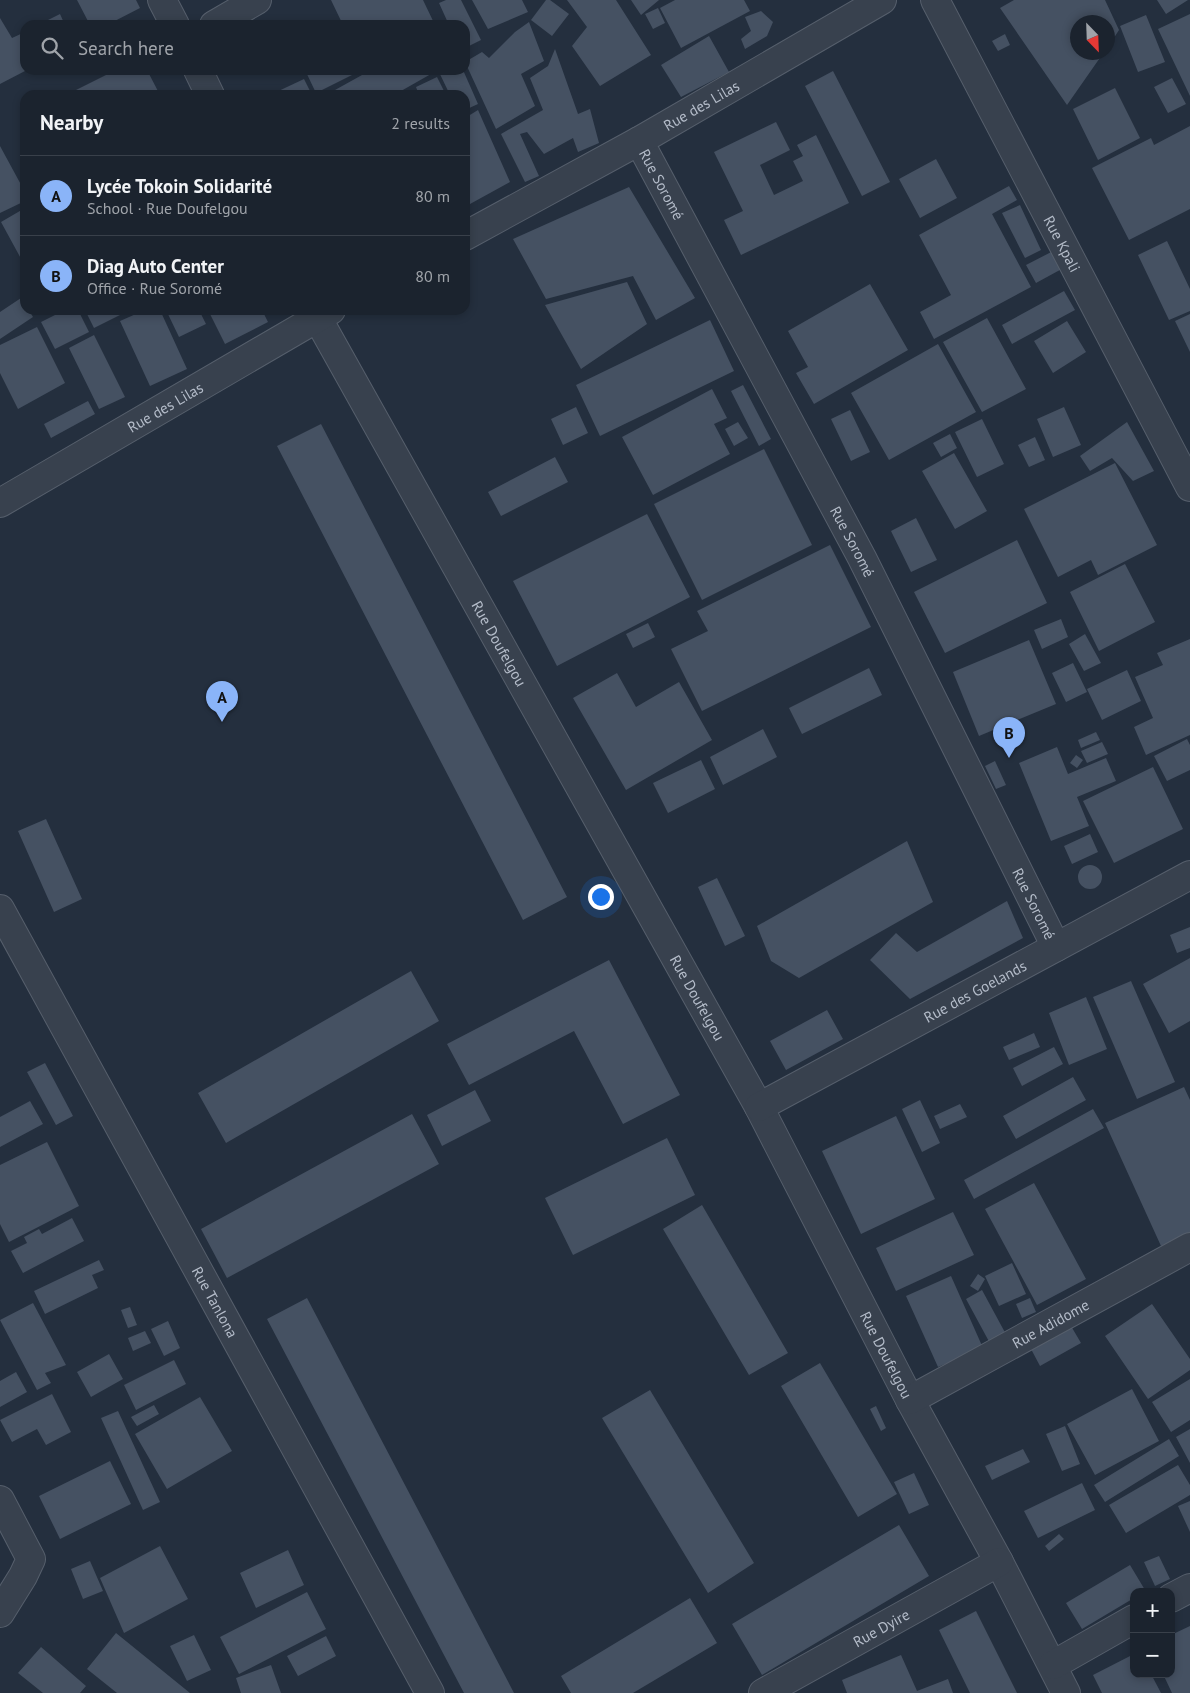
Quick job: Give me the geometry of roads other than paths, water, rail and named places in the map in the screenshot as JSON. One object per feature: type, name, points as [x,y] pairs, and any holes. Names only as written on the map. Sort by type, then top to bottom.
[{"type":"street","points":[[162,0],[172,20]]},
{"type":"street","points":[[223,20],[257,0]]},
{"type":"street","name":"Rue des Lilas","points":[[470,233],[639,140],[882,0]]},
{"type":"street","name":"Rue Kpali","points":[[935,0],[1190,487]]},
{"type":"street","points":[[200,75],[208,90]]},
{"type":"street","name":"Rue Soromé","points":[[639,140],[862,558],[1056,946]]},
{"type":"street","name":"Rue des Lilas","points":[[0,503],[318,315]]},
{"type":"street","name":"Rue Doufelgou","points":[[322,315],[759,1107],[910,1400],[999,1562],[1066,1693]]},
{"type":"street","name":"Rue des Goelands","points":[[759,1107],[1190,875]]},
{"type":"street","name":"Rue Tanlona","points":[[0,909],[430,1693]]},
{"type":"street","name":"Rue Adidome","points":[[910,1400],[1190,1247]]},
{"type":"street","points":[[0,1500],[31,1559],[23,1576],[0,1613]]},
{"type":"street","name":"Rue Dyire","points":[[762,1693],[999,1562]]},
{"type":"street","points":[[1175,1596],[1190,1588]]},
{"type":"street","points":[[1053,1665],[1130,1621]]},
{"type":"place","name":"Lycée Tokoin Solidarité","points":[[222,722]]},
{"type":"place","name":"Diag Auto Center","points":[[1009,758]]}]
